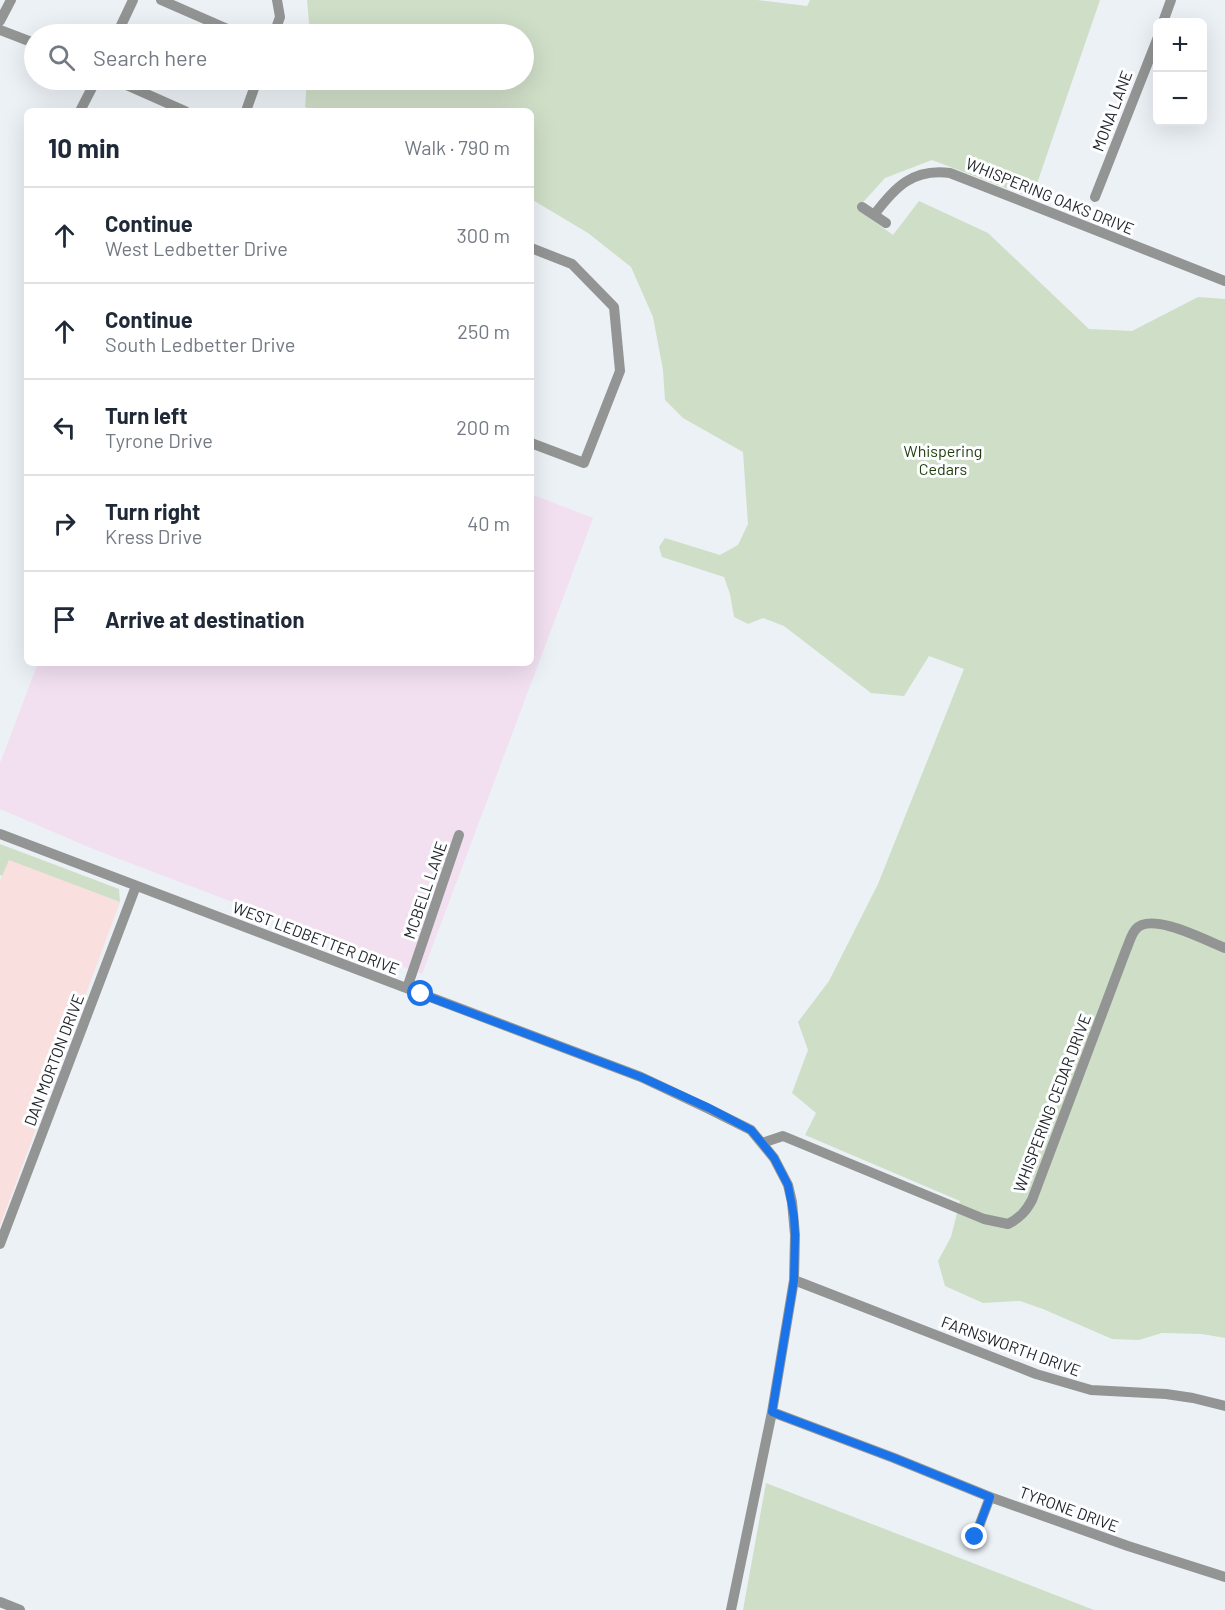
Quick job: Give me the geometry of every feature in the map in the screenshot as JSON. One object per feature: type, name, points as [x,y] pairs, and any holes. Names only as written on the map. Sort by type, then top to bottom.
[{"type":"street","points":[[0,21],[11,0]]},
{"type":"street","points":[[122,24],[134,0]]},
{"type":"street","points":[[160,0],[216,24]]},
{"type":"street","points":[[277,0],[280,17],[278,24]]},
{"type":"street","points":[[1165,18],[1172,0]]},
{"type":"street","points":[[0,30],[24,39]]},
{"type":"street","name":"MONA LANE","points":[[1095,197],[1153,49]]},
{"type":"street","points":[[82,108],[91,90]]},
{"type":"street","points":[[138,90],[178,108]]},
{"type":"street","points":[[247,108],[254,90]]},
{"type":"street","name":"WHISPERING OAKS DRIVE","points":[[874,215],[889,195],[905,182],[922,174],[950,173],[1225,281]]},
{"type":"street","points":[[862,207],[886,224]]},
{"type":"street","points":[[534,249],[572,264],[614,307],[620,371],[584,464],[534,444]]},
{"type":"street","name":"WEST LEDBETTER DRIVE","points":[[0,834],[641,1077],[751,1130],[762,1143]]},
{"type":"street","name":"MCBELL LANE","points":[[407,988],[459,835]]},
{"type":"street","name":"DAN MORTON DRIVE","points":[[0,1244],[136,886]]},
{"type":"street","name":"WHISPERING CEDAR DRIVE","points":[[762,1143],[783,1136],[984,1218],[1008,1224],[1018,1220],[1032,1200],[1126,950],[1136,929],[1143,924],[1162,923],[1225,948]]},
{"type":"street","points":[[731,1610],[772,1412],[794,1280],[794,1217],[788,1185],[774,1158],[762,1143]]},
{"type":"street","name":"FARNSWORTH DRIVE","points":[[794,1280],[1036,1374],[1091,1390],[1166,1394],[1225,1406]]},
{"type":"street","name":"TYRONE DRIVE","points":[[772,1412],[990,1497],[1128,1546],[1225,1577]]},
{"type":"street","points":[[975,1537],[990,1497]]},
{"type":"street","points":[[0,1602],[20,1610]]},
{"type":"shaded area","points":[[534,495],[593,518],[422,974],[93,849],[0,809],[0,763],[37,666],[534,666]]},
{"type":"shaded area","points":[[8,859],[120,902],[0,1226],[0,881]]},
{"type":"green space","name":"Whispering Cedars","points":[[307,0],[757,0],[807,6],[810,0],[1100,0],[1032,198],[932,160],[885,178],[857,209],[893,235],[919,201],[988,233],[1089,329],[1132,331],[1198,297],[1225,299],[1225,1338],[1202,1334],[1162,1333],[1139,1340],[1112,1339],[1020,1301],[983,1303],[945,1286],[938,1261],[951,1237],[960,1201],[805,1135],[816,1113],[792,1093],[808,1050],[798,1022],[829,981],[878,884],[964,669],[929,656],[904,696],[871,693],[784,626],[763,618],[748,624],[734,617],[724,577],[662,557],[659,547],[665,538],[720,555],[738,545],[748,524],[743,452],[683,418],[665,400],[663,370],[653,317],[631,267],[588,233],[534,201],[534,108],[305,107],[306,90],[534,90],[534,24],[309,24]]},
{"type":"green space","points":[[0,844],[119,889],[120,902],[9,860],[2,876],[0,875]]},
{"type":"green space","points":[[766,1483],[1094,1610],[743,1610]]},
{"type":"route","points":[[421,994],[641,1077],[751,1130],[774,1158],[788,1185],[794,1217],[794,1280],[772,1412],[990,1497],[975,1537]]}]
